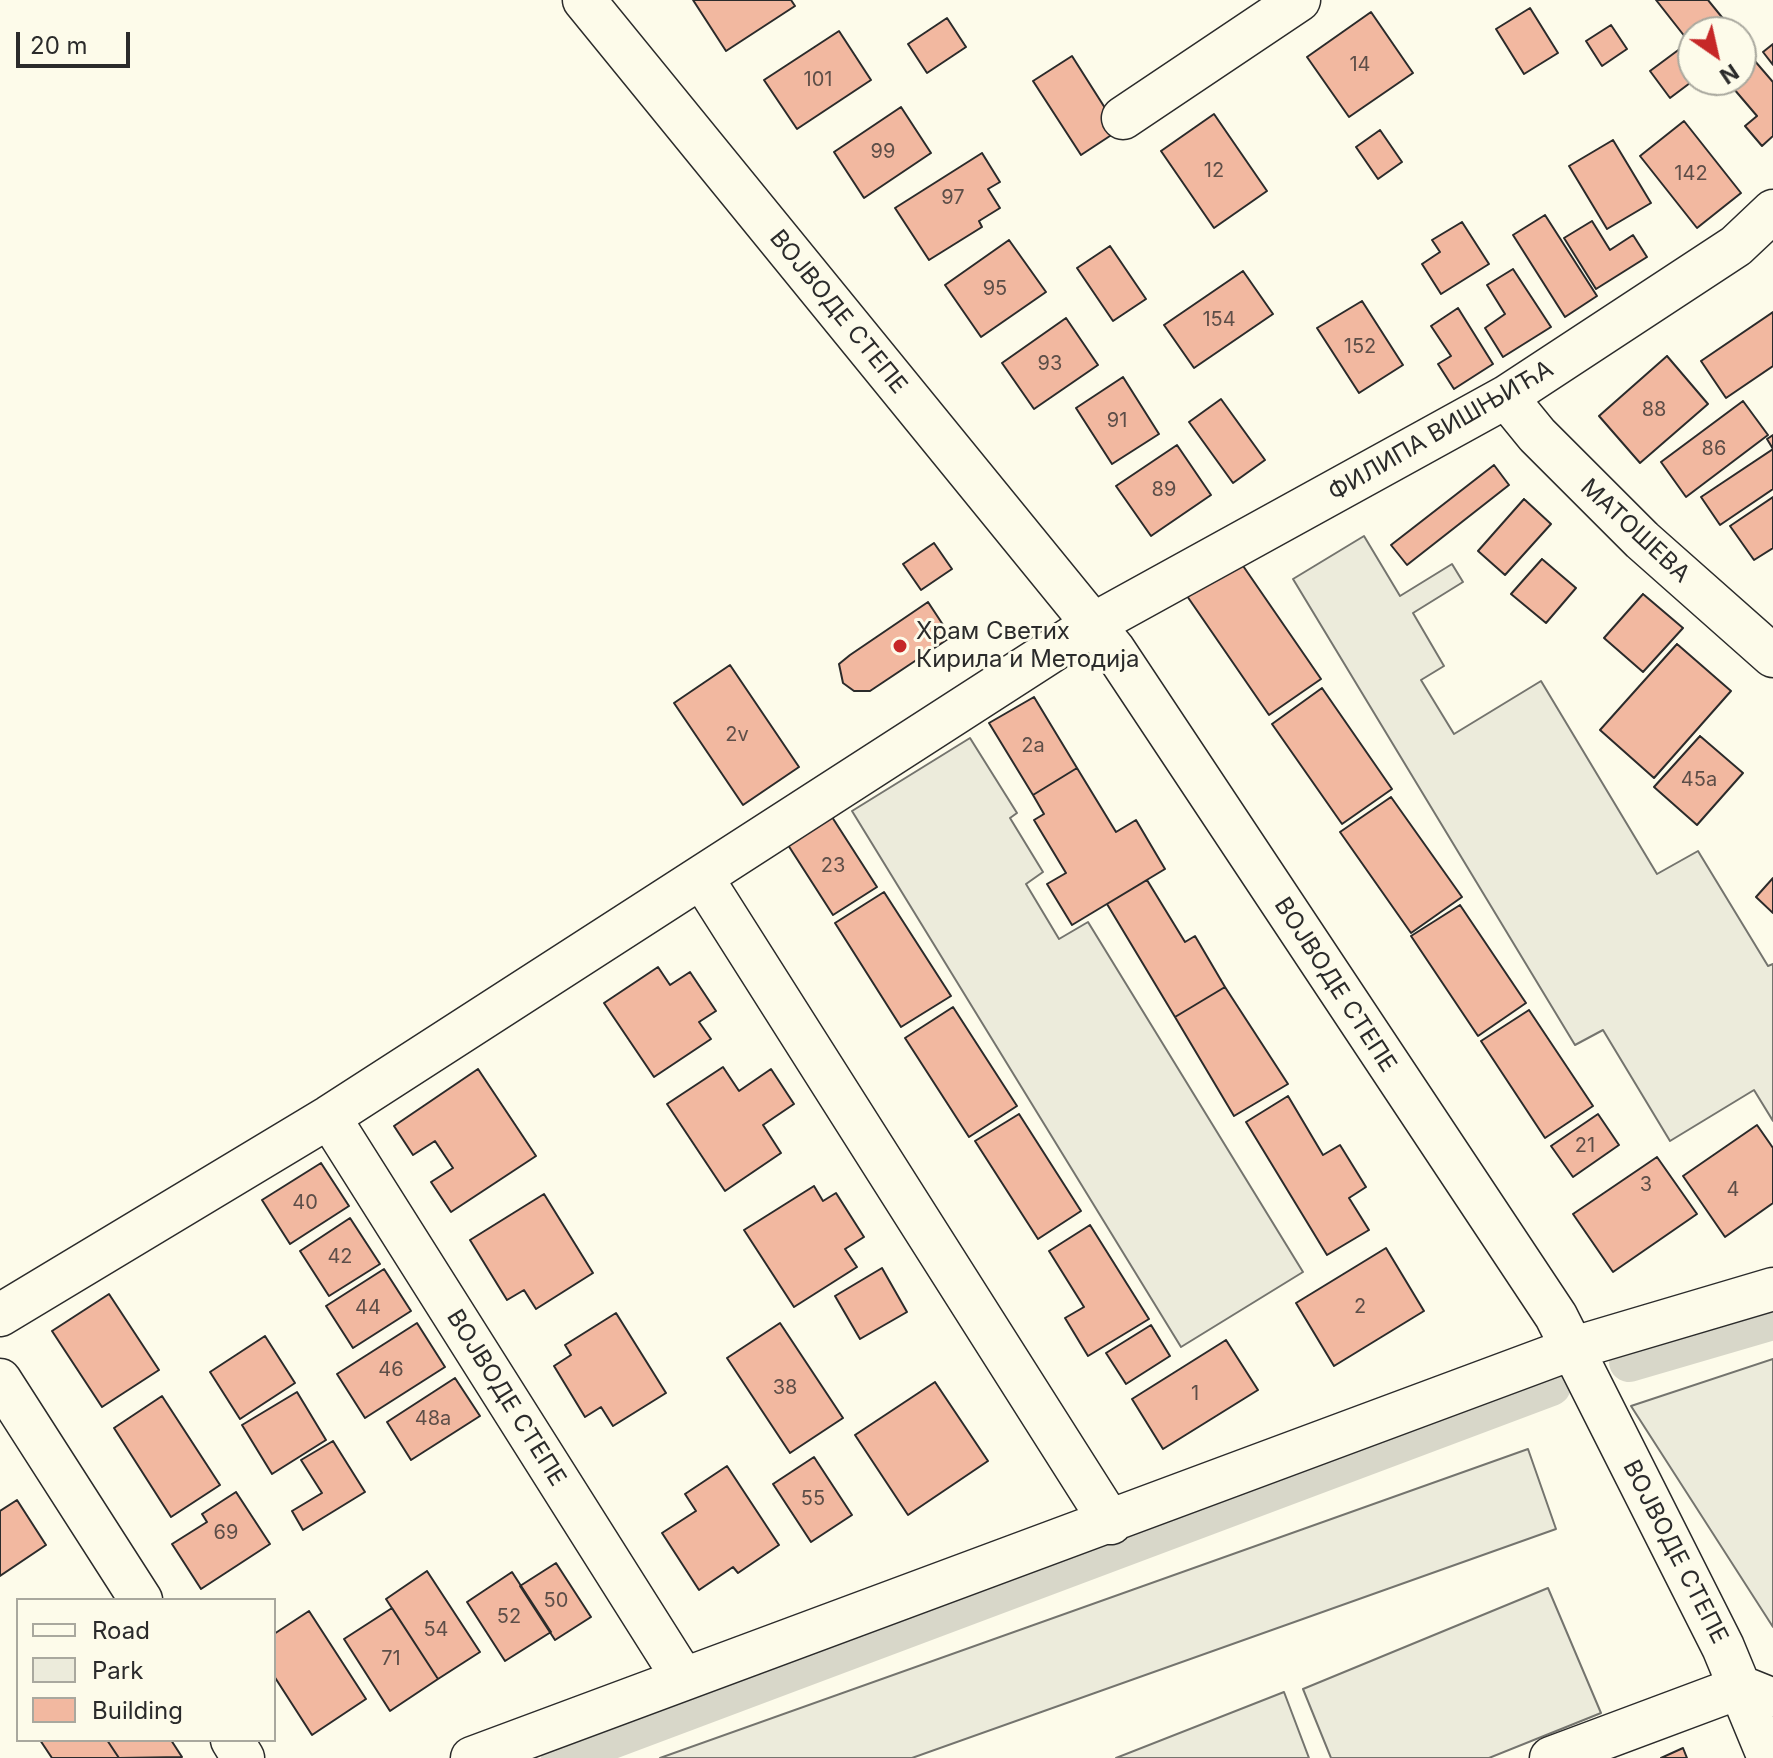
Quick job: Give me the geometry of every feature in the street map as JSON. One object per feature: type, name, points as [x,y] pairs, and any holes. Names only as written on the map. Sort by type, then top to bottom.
[{"type":"street","name":"ВОЈВОДЕ СТЕПЕ","points":[[584,0],[1114,650],[1574,1348],[1757,1694],[1769,1758]]},
{"type":"street","points":[[1123,118],[1299,0]]},
{"type":"street","name":"ФИЛИПА ВИШЊИЋА","points":[[1092,625],[1506,397],[1724,254],[1773,211]]},
{"type":"street","name":"МАТОШЕВА","points":[[1506,397],[1537,435],[1642,540],[1773,656]]},
{"type":"street","points":[[0,1315],[329,1117],[1092,625]]},
{"type":"street","points":[[702,878],[1111,1523]]},
{"type":"street","name":"ВОЈВОДЕ СТЕПЕ","points":[[329,1117],[683,1678]]},
{"type":"street","points":[[472,1758],[1111,1523],[1574,1348],[1773,1289]]},
{"type":"street","points":[[0,1380],[140,1598]]},
{"type":"street","points":[[1551,1758],[1757,1694]]},
{"type":"green space","points":[[1364,536],[1400,596],[1452,564],[1463,582],[1413,613],[1444,666],[1421,680],[1454,734],[1541,681],[1657,874],[1698,851],[1768,966],[1773,964],[1773,1121],[1754,1090],[1670,1141],[1603,1030],[1575,1045],[1293,579]]},
{"type":"green space","points":[[970,738],[1017,813],[1010,818],[1043,872],[1026,884],[1059,939],[1088,922],[1303,1272],[1181,1347],[852,811]]},
{"type":"green space","points":[[1773,1359],[1773,1627],[1631,1406]]},
{"type":"green space","points":[[1528,1449],[1556,1529],[912,1758],[660,1758]]},
{"type":"green space","points":[[1548,1588],[1601,1713],[1489,1758],[1331,1758],[1303,1689]]},
{"type":"green space","points":[[1284,1692],[1309,1758],[1116,1758]]},
{"type":"building","points":[[693,0],[791,0],[795,6],[726,51]]},
{"type":"building","points":[[1656,0],[1708,0],[1721,16],[1677,16],[1677,27]]},
{"type":"building","points":[[1530,8],[1558,53],[1524,74],[1496,29]]},
{"type":"building","points":[[1371,12],[1413,73],[1349,117],[1307,57]]},
{"type":"building","points":[[947,18],[966,47],[927,73],[908,44]]},
{"type":"building","points":[[1611,25],[1627,49],[1602,66],[1586,41]]},
{"type":"building","points":[[839,31],[871,80],[797,129],[764,80]]},
{"type":"building","points":[[1773,44],[1773,65],[1763,52]]},
{"type":"building","points":[[1677,51],[1677,93],[1670,98],[1650,71]]},
{"type":"building","points":[[1072,56],[1119,130],[1081,155],[1033,81]]},
{"type":"building","points":[[1757,63],[1773,82],[1773,136],[1762,146],[1745,126],[1757,116],[1740,96],[1757,96]]},
{"type":"building","points":[[901,107],[931,153],[864,198],[834,152]]},
{"type":"building","points":[[1214,114],[1267,191],[1214,228],[1161,151]]},
{"type":"building","points":[[1684,121],[1741,193],[1697,228],[1640,156]]},
{"type":"building","points":[[1380,130],[1402,162],[1378,179],[1356,147]]},
{"type":"building","points":[[1613,140],[1651,203],[1607,229],[1569,166]]},
{"type":"building","points":[[982,153],[1000,182],[988,189],[1000,208],[979,221],[982,227],[929,260],[895,208]]},
{"type":"building","points":[[1545,215],[1597,296],[1565,317],[1513,235]]},
{"type":"building","points":[[1592,221],[1610,250],[1633,235],[1647,257],[1596,289],[1564,238]]},
{"type":"building","points":[[1462,222],[1489,264],[1441,294],[1422,264],[1440,252],[1432,240]]},
{"type":"building","points":[[1009,240],[1046,292],[981,337],[945,285]]},
{"type":"building","points":[[1110,246],[1146,299],[1113,321],[1077,268]]},
{"type":"building","points":[[1513,269],[1551,327],[1503,357],[1485,328],[1505,314],[1487,285]]},
{"type":"building","points":[[1243,271],[1273,314],[1194,368],[1164,325]]},
{"type":"building","points":[[1362,301],[1403,365],[1359,393],[1317,328]]},
{"type":"building","points":[[1458,308],[1493,364],[1454,389],[1438,364],[1451,356],[1431,326]]},
{"type":"building","points":[[1773,312],[1773,366],[1726,398],[1701,361]]},
{"type":"building","points":[[1066,318],[1098,365],[1034,409],[1002,363]]},
{"type":"building","points":[[1667,356],[1708,404],[1640,463],[1599,416]]},
{"type":"building","points":[[1123,377],[1159,434],[1112,464],[1076,408]]},
{"type":"building","points":[[1221,399],[1265,460],[1233,483],[1189,422]]},
{"type":"building","points":[[1743,401],[1768,435],[1686,497],[1661,462]]},
{"type":"building","points":[[1773,435],[1773,449],[1767,439]]},
{"type":"building","points":[[1177,445],[1211,495],[1151,536],[1116,486]]},
{"type":"building","points":[[1773,449],[1773,489],[1720,525],[1701,497]]},
{"type":"building","points":[[1494,465],[1509,485],[1407,565],[1391,545]]},
{"type":"building","points":[[1773,497],[1773,548],[1754,560],[1730,526]]},
{"type":"building","points":[[1524,499],[1551,524],[1505,575],[1478,551]]},
{"type":"building","points":[[934,543],[952,569],[921,590],[903,564]]},
{"type":"building","points":[[1542,559],[1576,588],[1546,623],[1511,594]]},
{"type":"building","points":[[1239,560],[1321,679],[1269,715],[1187,596]]},
{"type":"building","points":[[1643,594],[1683,628],[1643,672],[1604,638]]},
{"type":"building","name":"Храм Светих Кирила и Методија","points":[[928,602],[951,637],[870,691],[854,691],[843,683],[839,664]]},
{"type":"building","points":[[1677,644],[1731,691],[1654,778],[1600,730]]},
{"type":"building","points":[[730,665],[799,767],[743,805],[674,703]]},
{"type":"building","points":[[1322,688],[1392,789],[1342,824],[1272,724]]},
{"type":"building","points":[[1034,697],[1077,768],[1033,795],[989,723]]},
{"type":"building","points":[[1700,736],[1743,773],[1697,825],[1654,787]]},
{"type":"building","points":[[1077,768],[1116,832],[1136,820],[1165,869],[1072,925],[1047,884],[1066,873],[1034,820],[1044,814],[1033,795]]},
{"type":"building","points":[[1391,797],[1462,897],[1411,933],[1340,832]]},
{"type":"building","points":[[832,817],[877,887],[833,915],[788,845]]},
{"type":"building","points":[[1773,878],[1773,913],[1756,897]]},
{"type":"building","points":[[1147,880],[1185,942],[1195,936],[1225,987],[1175,1017],[1107,904]]},
{"type":"building","points":[[884,892],[951,996],[901,1027],[835,923]]},
{"type":"building","points":[[1460,905],[1526,1003],[1478,1036],[1411,936]]},
{"type":"building","points":[[658,967],[670,985],[690,972],[716,1011],[699,1022],[711,1039],[654,1077],[604,1003]]},
{"type":"building","points":[[1225,987],[1288,1084],[1234,1116],[1175,1017]]},
{"type":"building","points":[[953,1007],[1017,1106],[969,1137],[905,1038]]},
{"type":"building","points":[[1529,1010],[1593,1106],[1545,1138],[1481,1041]]},
{"type":"building","points":[[723,1067],[739,1091],[771,1069],[794,1104],[763,1125],[781,1153],[725,1191],[667,1104]]},
{"type":"building","points":[[478,1069],[536,1156],[451,1212],[431,1182],[453,1168],[435,1141],[413,1155],[394,1126]]},
{"type":"building","points":[[1288,1096],[1323,1155],[1340,1145],[1366,1187],[1349,1198],[1369,1230],[1327,1255],[1246,1122]]},
{"type":"building","points":[[1019,1114],[1081,1211],[1038,1239],[975,1141]]},
{"type":"building","points":[[1598,1114],[1619,1145],[1573,1177],[1551,1146]]},
{"type":"building","points":[[1757,1125],[1773,1148],[1773,1203],[1725,1237],[1683,1176]]},
{"type":"building","points":[[1657,1157],[1697,1214],[1613,1272],[1573,1214]]},
{"type":"building","points":[[321,1163],[349,1206],[290,1244],[262,1200]]},
{"type":"building","points":[[814,1186],[823,1201],[836,1193],[864,1237],[845,1249],[857,1267],[794,1307],[744,1230]]},
{"type":"building","points":[[544,1194],[593,1273],[536,1309],[524,1290],[507,1300],[470,1240]]},
{"type":"building","points":[[350,1218],[380,1264],[329,1296],[300,1251]]},
{"type":"building","points":[[1090,1225],[1149,1319],[1088,1356],[1065,1318],[1084,1307],[1049,1251]]},
{"type":"building","points":[[1386,1248],[1424,1311],[1334,1366],[1296,1303]]},
{"type":"building","points":[[882,1268],[907,1312],[860,1339],[835,1296]]},
{"type":"building","points":[[384,1269],[411,1311],[353,1348],[326,1306]]},
{"type":"building","points":[[109,1294],[159,1370],[102,1407],[52,1331]]},
{"type":"building","points":[[616,1313],[666,1393],[613,1426],[601,1407],[585,1417],[554,1366],[571,1355],[565,1345]]},
{"type":"building","points":[[417,1323],[445,1367],[365,1418],[337,1374]]},
{"type":"building","points":[[780,1323],[843,1418],[790,1453],[727,1358]]},
{"type":"building","points":[[1151,1325],[1170,1356],[1126,1384],[1106,1353]]},
{"type":"building","points":[[265,1336],[295,1383],[240,1419],[210,1372]]},
{"type":"building","points":[[1226,1340],[1258,1390],[1163,1449],[1132,1399]]},
{"type":"building","points":[[455,1378],[480,1416],[411,1460],[387,1422]]},
{"type":"building","points":[[935,1382],[988,1461],[908,1515],[855,1435]]},
{"type":"building","points":[[297,1392],[326,1440],[272,1474],[242,1425]]},
{"type":"building","points":[[162,1396],[220,1485],[171,1517],[114,1428]]},
{"type":"building","points":[[333,1441],[365,1492],[303,1530],[292,1511],[322,1493],[301,1460]]},
{"type":"building","points":[[814,1457],[852,1515],[811,1542],[773,1484]]},
{"type":"building","points":[[727,1466],[779,1545],[738,1573],[733,1567],[699,1590],[662,1533],[696,1511],[685,1494]]},
{"type":"building","points":[[236,1492],[270,1544],[201,1589],[172,1544],[207,1522],[202,1514]]},
{"type":"building","points":[[17,1500],[46,1545],[0,1576],[0,1511]]},
{"type":"building","points":[[556,1563],[591,1617],[555,1640],[520,1586]]},
{"type":"building","points":[[427,1571],[480,1652],[438,1679],[386,1599]]},
{"type":"building","points":[[512,1572],[551,1632],[505,1661],[467,1602]]},
{"type":"building","points":[[392,1608],[438,1679],[390,1711],[344,1639]]},
{"type":"building","points":[[309,1611],[366,1699],[312,1735],[276,1679],[276,1633]]},
{"type":"building","points":[[41,1742],[108,1742],[119,1758],[52,1758]]},
{"type":"building","points":[[108,1742],[172,1742],[182,1757],[119,1758]]},
{"type":"building","points":[[1683,1748],[1687,1758],[1661,1758]]},
{"type":"waterway","points":[[1629,1362],[1773,1320]]},
{"type":"waterway","points":[[561,1758],[1551,1386]]},
{"type":"place","name":"Храм Светих Кирила и Методија","points":[[900,646]]}]
